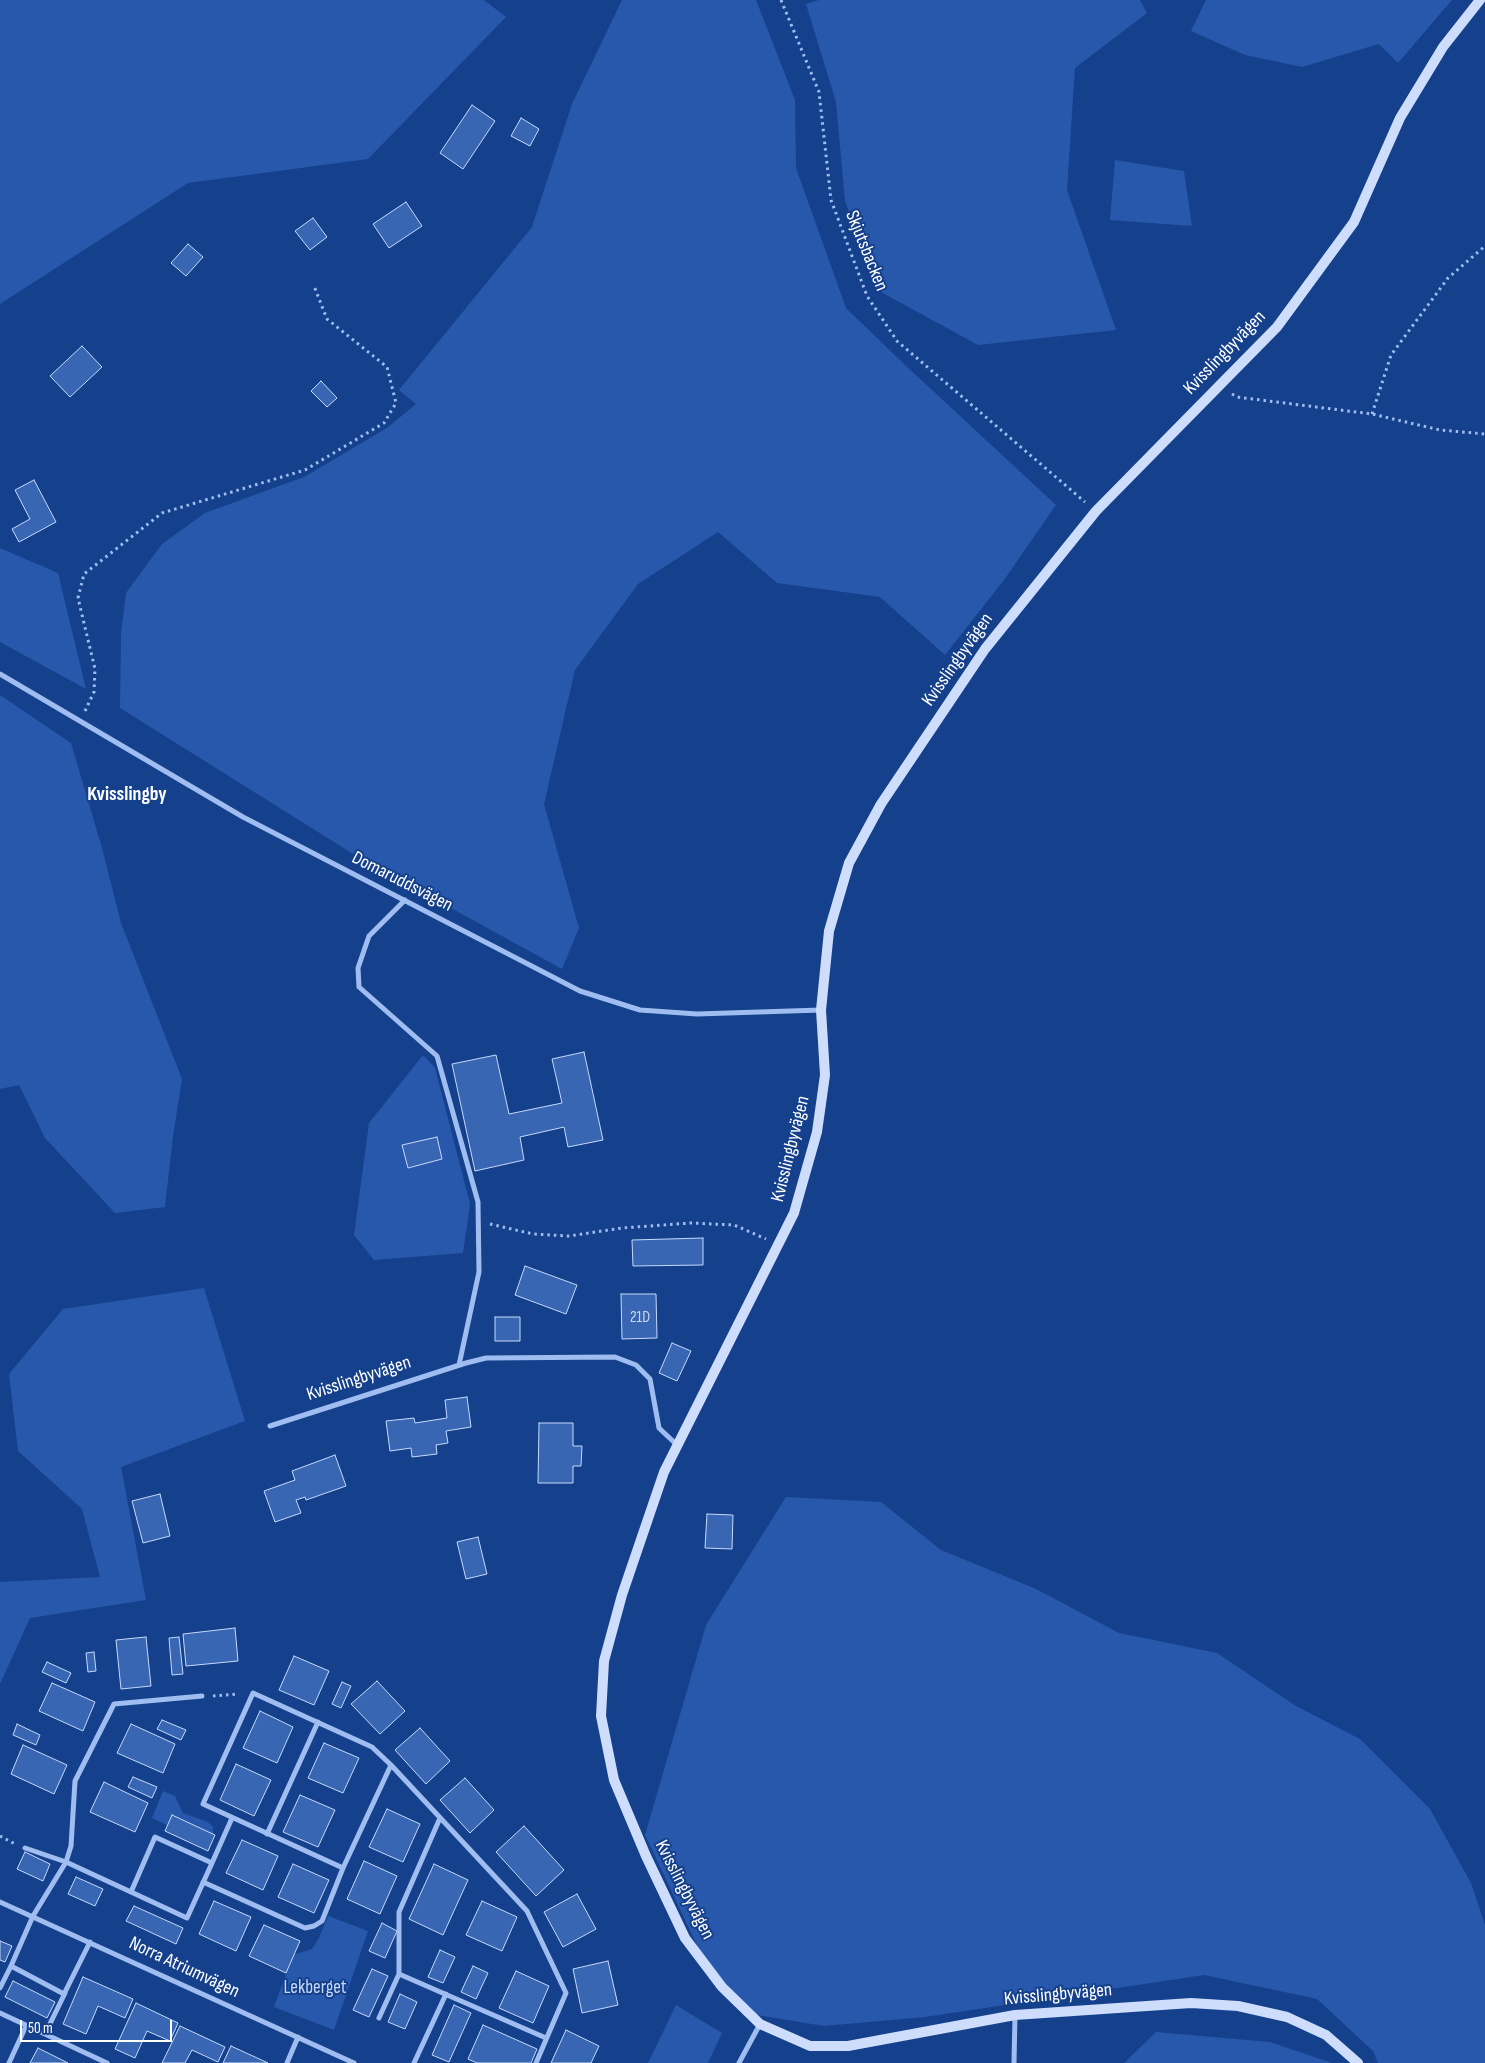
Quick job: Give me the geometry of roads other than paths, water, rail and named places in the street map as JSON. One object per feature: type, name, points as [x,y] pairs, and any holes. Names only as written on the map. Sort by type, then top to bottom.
[{"type":"street","name":"Kvisslingbyvägen","points":[[1358,2063],[1326,2035],[1287,2017],[1238,2006],[1190,2003],[1015,2015],[848,2046],[810,2046],[760,2024],[722,1987],[685,1938],[646,1856],[614,1780],[601,1716],[604,1661],[622,1595],[664,1472],[794,1213],[817,1132],[825,1075],[821,1010],[829,932],[849,863],[881,804],[985,649],[1096,511],[1277,327],[1354,222],[1400,118],[1443,46],[1480,0]]},
{"type":"street","name":"Domaruddsvägen","points":[[0,674],[243,816],[580,990],[640,1010],[697,1014],[821,1010]]},
{"type":"street","points":[[405,900],[369,936],[358,968],[359,987],[436,1056],[478,1202],[479,1272],[459,1365]]},
{"type":"street","name":"Kvisslingbyvägen","points":[[270,1426],[486,1358],[615,1357],[636,1364],[650,1379],[659,1428],[677,1444]]},
{"type":"street","points":[[343,1868],[203,1804],[253,1693],[372,1747],[527,1911],[566,1993],[536,2063]]},
{"type":"street","points":[[0,1988],[32,1916],[66,1862],[71,1846],[75,1781],[114,1704],[202,1696]]},
{"type":"street","points":[[267,1834],[318,1722]]},
{"type":"street","points":[[203,1882],[305,1928],[314,1926],[322,1920],[343,1868],[391,1765]]},
{"type":"street","points":[[25,1848],[66,1862],[187,1918],[232,1818]]},
{"type":"street","points":[[379,2018],[399,1974],[399,1912],[440,1818]]},
{"type":"street","points":[[130,1892],[156,1837],[212,1863]]},
{"type":"street","name":"Norra Atriumvägen","points":[[0,1902],[353,2063]]},
{"type":"street","points":[[45,2034],[90,1942]]},
{"type":"street","points":[[10,1966],[64,1994],[66,1990]]},
{"type":"street","points":[[399,1974],[546,2038]]},
{"type":"street","points":[[414,2063],[446,1994]]},
{"type":"street","points":[[0,2013],[107,2063]]},
{"type":"street","points":[[1014,2063],[1015,2015]]},
{"type":"street","points":[[739,2063],[760,2024]]},
{"type":"street","points":[[9,2063],[26,2026]]},
{"type":"street","points":[[287,2063],[298,2037]]},
{"type":"district","name":"Kvisslingby","points":[[127,795]]},
{"type":"park label","name":"Lekberget","points":[[315,1988]]}]
